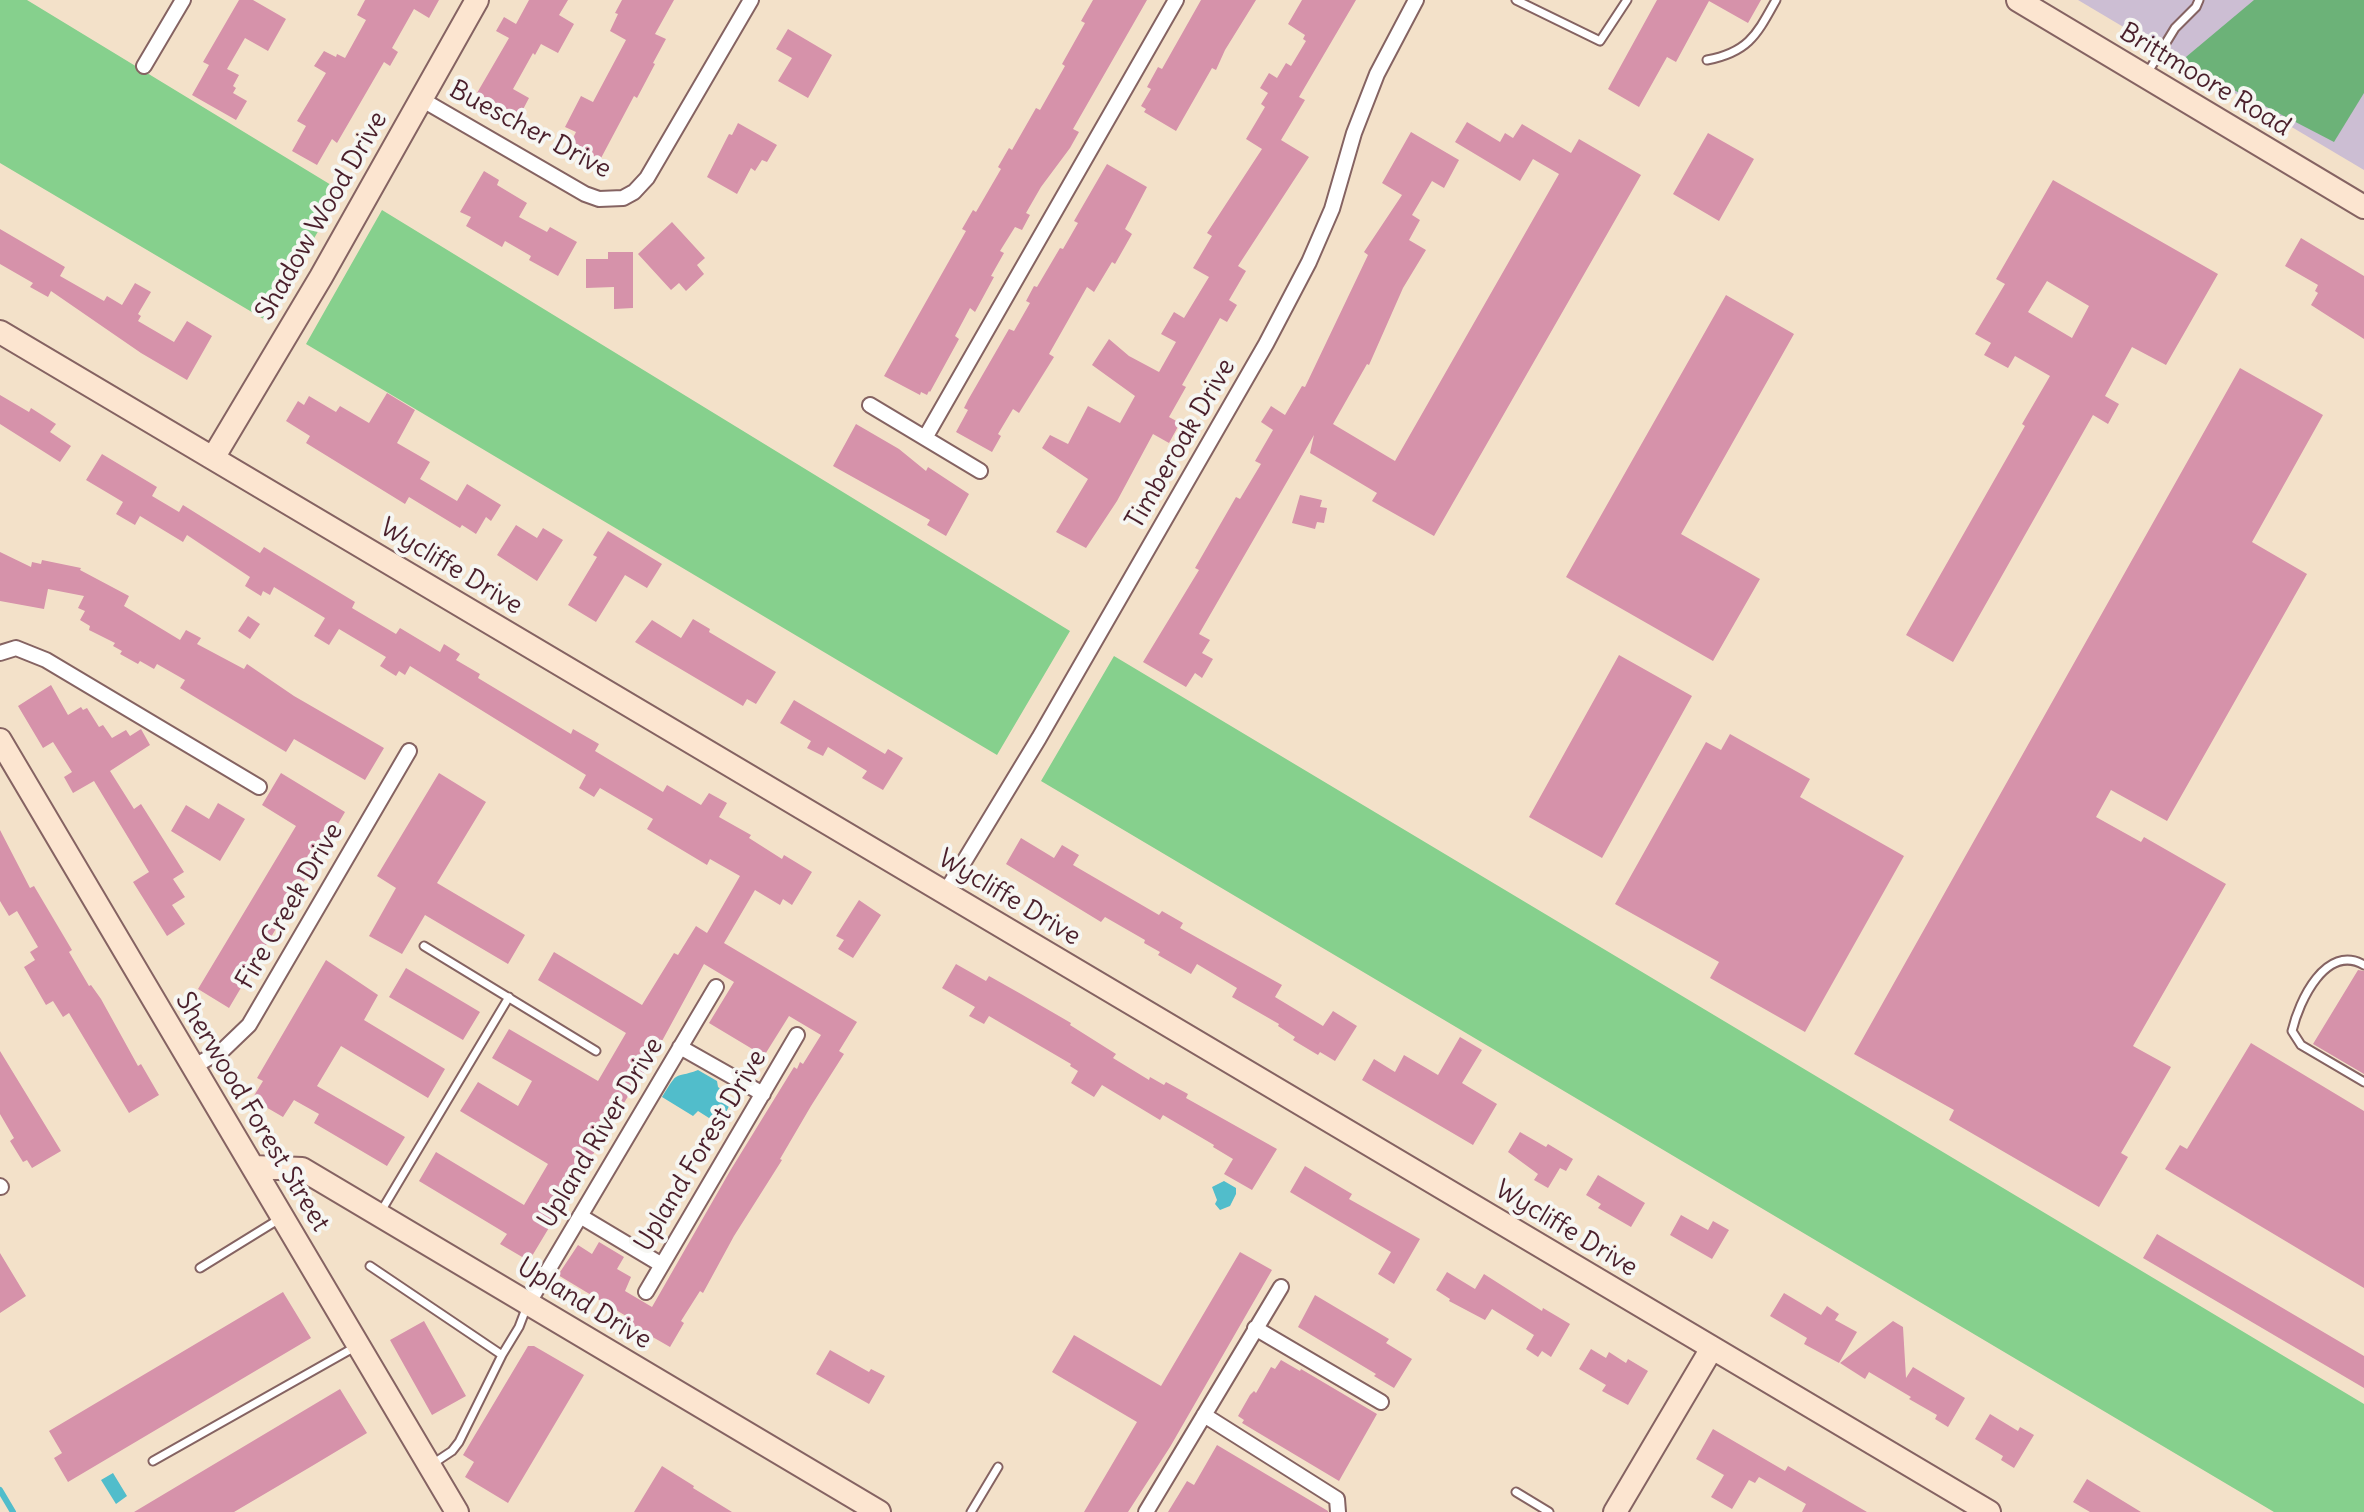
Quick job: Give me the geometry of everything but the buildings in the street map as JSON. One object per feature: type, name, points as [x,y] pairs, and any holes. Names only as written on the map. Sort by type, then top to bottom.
[{"type":"street","points":[[144,66],[183,0]]},
{"type":"street","name":"Shadow Wood Drive","points":[[213,458],[321,277],[477,0]]},
{"type":"street","name":"Buescher Drive","points":[[421,99],[575,188],[599,199],[623,198],[634,192],[660,161],[751,0]]},
{"type":"street","points":[[925,438],[1176,0]]},
{"type":"street","name":"Timberoak Drive","points":[[945,893],[1047,724],[1266,344],[1309,262],[1332,209],[1354,133],[1377,74],[1416,0]]},
{"type":"street","name":"Brittmoore Road","points":[[2018,0],[2364,207]]},
{"type":"street","name":"Wycliffe Drive","points":[[0,332],[1989,1512]]},
{"type":"street","points":[[870,405],[980,471]]},
{"type":"street","points":[[0,653],[16,648],[46,660],[259,787]]},
{"type":"street","name":"Sherwood Forest Street","points":[[0,740],[457,1512]]},
{"type":"street","name":"Fire Creek Drive","points":[[193,1067],[224,1049],[249,1025],[409,751]]},
{"type":"street","name":"Upland River Drive","points":[[528,1304],[716,987]]},
{"type":"street","name":"Upland Forest Drive","points":[[646,1292],[797,1035]]},
{"type":"street","points":[[680,1047],[763,1094]]},
{"type":"street","name":"Upland Drive","points":[[253,1167],[302,1169],[870,1510]]},
{"type":"street","points":[[580,1216],[662,1265]]},
{"type":"street","points":[[1146,1512],[1281,1287]]},
{"type":"street","points":[[1255,1328],[1381,1402]]},
{"type":"street","points":[[1615,1512],[1712,1348]]},
{"type":"street","points":[[1204,1415],[1337,1499],[1338,1511]]},
{"type":"lane","points":[[1516,0],[1600,41],[1627,0]]},
{"type":"lane","points":[[1707,60],[1730,55],[1752,40],[1776,0]]},
{"type":"lane","points":[[2144,77],[2175,28],[2199,0]]},
{"type":"lane","points":[[424,946],[596,1051]]},
{"type":"lane","points":[[2364,965],[2354,959],[2337,960],[2323,971],[2297,1011],[2292,1031],[2301,1045],[2364,1082]]},
{"type":"lane","points":[[379,1215],[509,997]]},
{"type":"lane","points":[[200,1268],[282,1217]]},
{"type":"lane","points":[[370,1266],[502,1355]]},
{"type":"lane","points":[[430,1467],[459,1442],[528,1304]]},
{"type":"lane","points":[[153,1461],[357,1346]]},
{"type":"lane","points":[[971,1512],[998,1467]]},
{"type":"lane","points":[[1516,1492],[1549,1512]]},
{"type":"shaded area","points":[[2078,0],[2364,0],[2364,170]]},
{"type":"green space","points":[[0,0],[27,0],[341,191],[267,321],[0,163]]},
{"type":"green space","points":[[2254,0],[2364,0],[2364,93],[2334,142],[2180,62]]},
{"type":"green space","points":[[382,210],[1070,631],[997,755],[306,344]]},
{"type":"green space","points":[[1114,656],[2364,1404],[2364,1512],[2274,1512],[1041,781]]},
{"type":"water","points":[[698,1070],[717,1081],[718,1087],[728,1094],[730,1104],[720,1125],[698,1111],[693,1116],[662,1097],[677,1076]]},
{"type":"water","points":[[1224,1181],[1236,1188],[1236,1194],[1230,1206],[1220,1210],[1215,1204],[1217,1200],[1212,1187]]},
{"type":"water","points":[[113,1473],[127,1496],[116,1504],[101,1480]]},
{"type":"waterway","points":[[0,1490],[13,1512]]}]
